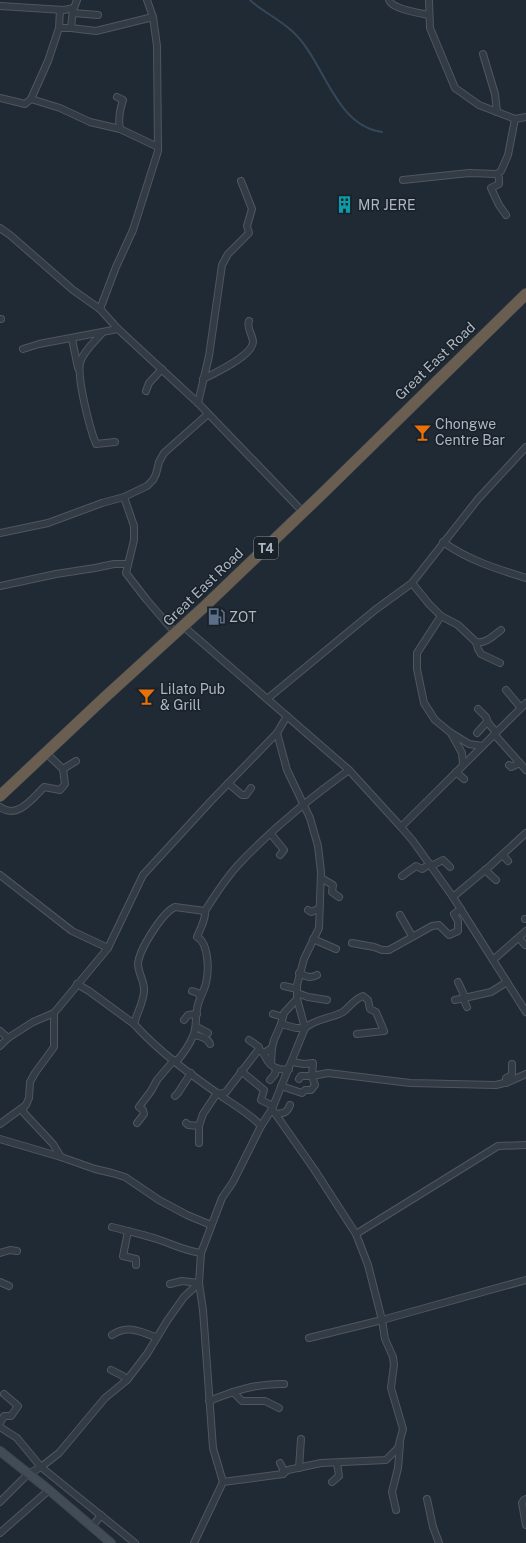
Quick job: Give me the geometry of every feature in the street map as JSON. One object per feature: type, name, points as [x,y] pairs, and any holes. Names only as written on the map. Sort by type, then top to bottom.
[{"type":"highway","name":"Great East Road","points":[[0,796],[103,699],[180,630],[526,294]]},
{"type":"main road","points":[[0,1451],[50,1490],[111,1543]]},
{"type":"street","points":[[71,28],[73,11],[77,0]]},
{"type":"street","points":[[100,309],[116,267],[133,230],[154,164],[158,146],[157,46],[153,17],[147,0]]},
{"type":"street","points":[[389,0],[390,3],[396,7],[429,15]]},
{"type":"street","points":[[428,0],[430,28],[456,88],[479,105],[515,119],[526,117]]},
{"type":"street","points":[[0,6],[73,11],[98,15]]},
{"type":"street","points":[[0,98],[25,104],[31,99],[48,61],[59,28],[60,10]]},
{"type":"street","points":[[59,28],[96,31],[153,17]]},
{"type":"street","points":[[483,54],[495,94],[497,112]]},
{"type":"street","points":[[117,97],[123,100],[118,121],[120,129]]},
{"type":"street","points":[[31,99],[60,108],[90,122],[120,129],[158,146]]},
{"type":"street","points":[[403,180],[469,174],[497,174],[501,171],[508,155],[515,119]]},
{"type":"street","points":[[497,174],[499,184],[492,188],[499,205],[506,215]]},
{"type":"street","points":[[198,403],[209,356],[222,265],[228,254],[250,233],[247,226],[252,209],[242,181]]},
{"type":"street","points":[[0,228],[73,290],[100,309],[118,329],[198,403],[303,512]]},
{"type":"street","points":[[203,379],[241,357],[251,347],[253,342],[248,324],[249,321]]},
{"type":"street","points":[[23,349],[39,344],[72,339],[118,329]]},
{"type":"street","points":[[79,372],[81,360],[102,333]]},
{"type":"street","points":[[72,339],[90,430],[96,444],[115,442]]},
{"type":"street","points":[[146,391],[149,383],[162,369]]},
{"type":"street","points":[[0,533],[48,523],[102,503],[124,498],[147,486],[153,480],[159,462],[164,453],[208,414]]},
{"type":"street","points":[[267,699],[377,608],[412,583],[478,499],[526,447]]},
{"type":"street","points":[[124,498],[134,526],[134,540],[126,573],[129,578],[180,630],[267,699],[349,770],[401,827],[430,865],[471,924],[526,1012]]},
{"type":"street","points":[[443,542],[454,550],[478,562],[526,578]]},
{"type":"street","points":[[0,586],[114,564],[128,564]]},
{"type":"street","points":[[514,582],[517,575]]},
{"type":"street","points":[[412,583],[441,616],[458,625],[476,642],[481,654],[500,663]]},
{"type":"street","points":[[441,616],[417,653],[416,660],[424,703],[435,720],[451,733],[469,744],[482,746]]},
{"type":"street","points":[[476,642],[480,643],[487,640],[501,630]]},
{"type":"street","points":[[401,827],[524,705],[506,690]]},
{"type":"street","points":[[478,709],[486,717],[495,733],[526,770]]},
{"type":"street","points":[[0,1046],[8,1038],[33,1022],[54,1013],[108,948],[144,876],[228,783],[277,733],[287,716]]},
{"type":"street","points":[[477,733],[485,724],[488,723]]},
{"type":"street","points":[[277,733],[287,770],[304,803],[318,846],[320,878],[318,928],[299,973],[297,994],[305,1028]]},
{"type":"street","points":[[451,733],[462,754],[463,764]]},
{"type":"street","points":[[0,807],[4,810],[12,811],[24,808],[44,787],[60,790],[65,784],[64,770],[46,753]]},
{"type":"street","points":[[64,770],[76,761]]},
{"type":"street","points":[[509,765],[511,767],[520,763]]},
{"type":"street","points":[[137,1123],[144,1114],[143,1110],[139,1107],[163,1074],[187,1048],[197,1027],[197,1014],[200,997],[207,980],[208,967],[205,947],[201,939],[197,937],[204,919],[205,911],[218,890],[239,864],[304,803],[349,770]]},
{"type":"street","points":[[456,772],[464,780]]},
{"type":"street","points":[[228,783],[242,796],[246,795],[251,788]]},
{"type":"street","points":[[271,834],[284,850],[280,855]]},
{"type":"street","points":[[453,897],[526,834]]},
{"type":"street","points":[[503,855],[508,861]]},
{"type":"street","points":[[402,876],[416,866],[422,869],[443,860],[450,867]]},
{"type":"street","points":[[486,870],[496,880]]},
{"type":"street","points":[[0,875],[72,931],[108,948]]},
{"type":"street","points":[[320,878],[333,885],[332,892],[339,897]]},
{"type":"street","points":[[134,1024],[142,1004],[144,992],[143,981],[138,967],[139,959],[156,925],[163,916],[175,907],[205,911]]},
{"type":"street","points":[[308,910],[311,912],[318,909]]},
{"type":"street","points":[[458,931],[458,921],[454,914],[461,909]]},
{"type":"street","points":[[400,915],[412,936]]},
{"type":"street","points":[[352,943],[382,950],[389,950],[432,926],[439,925],[448,935],[471,924]]},
{"type":"street","points":[[493,960],[526,931]]},
{"type":"street","points":[[518,938],[525,945]]},
{"type":"street","points":[[313,939],[336,949]]},
{"type":"street","points":[[299,973],[307,977],[317,975]]},
{"type":"street","points":[[458,982],[467,1007]]},
{"type":"street","points":[[455,1000],[495,989],[507,982]]},
{"type":"street","points":[[77,984],[134,1024],[148,1040],[191,1074],[250,1115],[261,1126]]},
{"type":"street","points":[[284,986],[297,994],[327,1000]]},
{"type":"street","points":[[495,989],[498,996]]},
{"type":"street","points":[[192,991],[198,993],[200,997]]},
{"type":"street","points":[[270,1080],[275,1074],[272,1048],[274,1040],[284,1013],[297,994]]},
{"type":"street","points":[[194,1543],[223,1482],[213,1448],[203,1310],[199,1283],[201,1253],[222,1198],[233,1182],[261,1126],[274,1110],[281,1086],[305,1028],[312,1022],[343,1012],[356,999],[363,996],[368,1000],[370,1009],[376,1012],[384,1031],[357,1034]]},
{"type":"street","points":[[0,1124],[23,1108],[29,1098],[30,1082],[54,1047],[54,1013]]},
{"type":"street","points":[[184,1020],[188,1015],[197,1014]]},
{"type":"street","points":[[273,1014],[282,1021],[296,1028],[305,1028]]},
{"type":"street","points":[[197,1027],[208,1033]]},
{"type":"street","points":[[0,1031],[8,1038]]},
{"type":"street","points":[[194,1035],[204,1037],[210,1042],[210,1044]]},
{"type":"street","points":[[249,1040],[259,1047],[273,1066],[280,1070],[288,1070],[295,1074],[298,1080],[301,1076],[312,1076],[328,1073],[410,1083],[496,1085],[506,1083],[526,1074]]},
{"type":"street","points":[[199,1143],[199,1126],[203,1114],[218,1093],[226,1092],[241,1071],[261,1051],[272,1048]]},
{"type":"street","points":[[281,1086],[302,1093],[305,1090],[311,1090],[315,1085],[312,1076],[313,1063],[304,1064],[292,1062]]},
{"type":"street","points":[[506,1083],[506,1078],[512,1075],[512,1064]]},
{"type":"street","points":[[241,1071],[264,1090],[261,1100],[274,1110],[314,1169],[356,1234],[368,1265],[382,1320],[385,1339],[393,1357],[394,1365],[392,1388],[403,1429],[398,1468],[392,1492],[396,1510]]},
{"type":"street","points":[[163,1074],[168,1078]]},
{"type":"street","points":[[175,1096],[191,1074]]},
{"type":"street","points":[[274,1110],[285,1113],[290,1105]]},
{"type":"street","points":[[23,1108],[24,1113],[53,1144],[61,1157]]},
{"type":"street","points":[[186,1123],[188,1125],[199,1126]]},
{"type":"street","points":[[0,1139],[125,1177],[159,1200],[211,1225]]},
{"type":"street","points":[[356,1234],[498,1146],[526,1145]]},
{"type":"street","points":[[112,1227],[158,1239],[188,1252],[201,1253]]},
{"type":"street","points":[[128,1231],[123,1256],[136,1259],[136,1265]]},
{"type":"street","points":[[0,1253],[10,1250],[17,1252]]},
{"type":"street","points":[[309,1338],[382,1320],[526,1280]]},
{"type":"street","points":[[170,1284],[182,1281],[199,1283]]},
{"type":"street","points":[[0,1282],[9,1286]]},
{"type":"street","points":[[0,1502],[28,1474],[41,1467],[59,1453],[105,1398],[127,1380],[147,1354],[184,1297],[199,1283]]},
{"type":"street","points":[[112,1335],[119,1330],[130,1329],[156,1338]]},
{"type":"street","points":[[111,1370],[123,1376],[127,1380]]},
{"type":"street","points":[[209,1401],[250,1387],[284,1384]]},
{"type":"street","points":[[233,1392],[242,1401],[265,1401],[279,1408]]},
{"type":"street","points":[[0,1422],[2,1416],[11,1416],[18,1406],[4,1394]]},
{"type":"street","points":[[0,1427],[17,1438],[41,1467],[135,1543]]},
{"type":"street","points":[[299,1468],[301,1439]]},
{"type":"street","points":[[223,1482],[283,1474],[288,1470],[321,1463],[386,1460],[398,1448],[400,1443]]},
{"type":"street","points":[[280,1462],[283,1469],[283,1474]]},
{"type":"street","points":[[332,1482],[339,1476],[337,1463]]},
{"type":"street","points":[[0,1533],[50,1490]]},
{"type":"street","points":[[427,1499],[433,1527],[439,1543]]},
{"type":"street","points":[[526,1499],[522,1503],[526,1525]]},
{"type":"street","points":[[92,1527],[101,1515]]},
{"type":"waterway","points":[[250,0],[292,31],[303,43],[331,90],[352,118],[366,127],[382,132]]},
{"type":"place","name":"MR JERE","points":[[345,205]]},
{"type":"place","name":"Chongwe Centre Bar","points":[[422,432]]},
{"type":"place","name":"ZOT","points":[[216,617]]},
{"type":"place","name":"Lilato Pub & Grill","points":[[147,697]]}]
